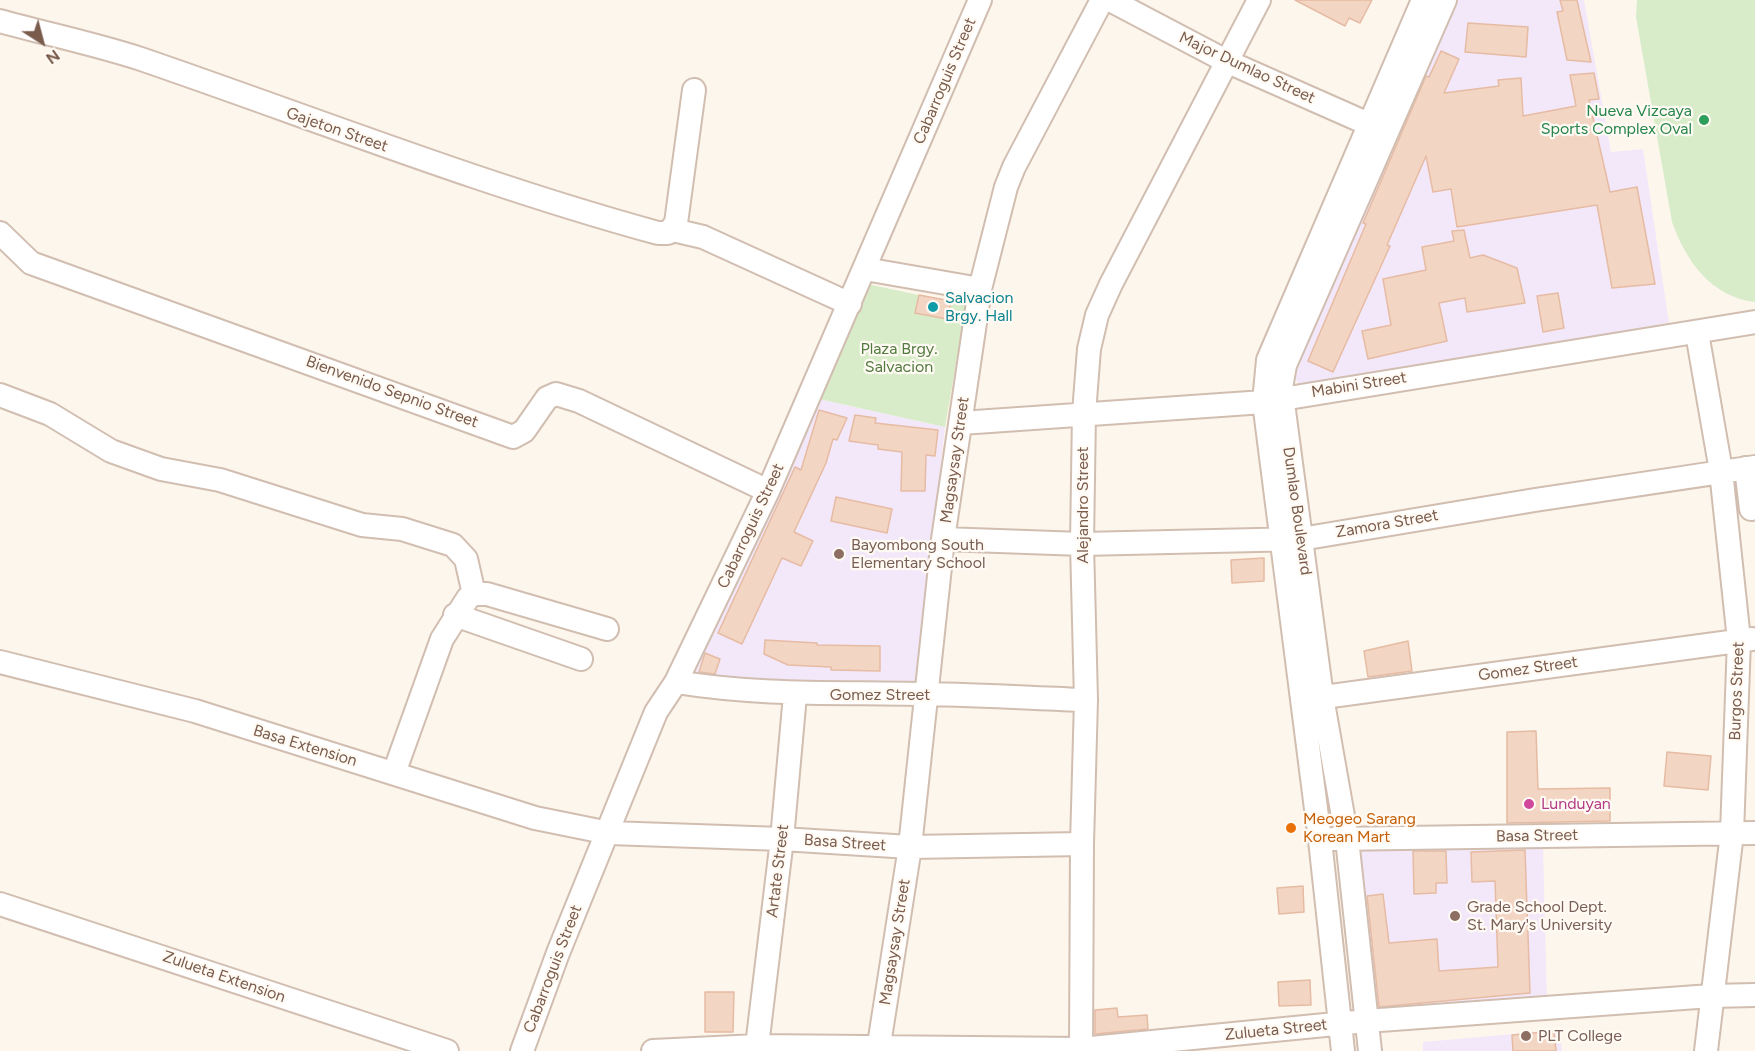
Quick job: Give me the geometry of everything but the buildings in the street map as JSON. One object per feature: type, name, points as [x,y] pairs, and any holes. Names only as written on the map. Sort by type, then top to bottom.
[{"type":"street","name":"Cabarroguis Street","points":[[522,1051],[569,925],[609,833],[656,712],[676,682],[768,491],[866,269],[980,0]]},
{"type":"street","name":"Magsaysay Street","points":[[878,1048],[910,848],[943,539],[980,289],[1004,195],[1014,167],[1102,0]]},
{"type":"street","name":"Major Dumlao Street","points":[[1110,0],[1226,61],[1377,128]]},
{"type":"street","name":"Alejandro Street","points":[[1081,1050],[1082,844],[1086,700],[1082,544],[1084,413],[1089,349],[1098,315],[1125,256],[1259,0]]},
{"type":"street","name":"Dumlao Boulevard","points":[[1377,128],[1423,0]]},
{"type":"street","name":"Dumlao Boulevard","points":[[1344,1051],[1320,840],[1312,699],[1268,360],[1377,128],[1445,0]]},
{"type":"street","name":"Gajeton Street","points":[[0,21],[138,59],[559,206],[658,233],[668,233],[673,230],[703,237],[850,304]]},
{"type":"street","points":[[673,230],[676,223],[694,90]]},
{"type":"street","name":"Bienvenido Sepnio Street","points":[[0,233],[32,263],[513,437],[524,431],[547,398],[561,395],[631,424],[768,491]]},
{"type":"street","points":[[866,269],[980,289]]},
{"type":"street","name":"Mabini Street","points":[[961,423],[1272,400],[1755,322]]},
{"type":"street","name":"Burgos Street","points":[[1697,333],[1747,639],[1732,833],[1706,1051]]},
{"type":"street","points":[[0,395],[50,414],[111,452],[161,469],[220,480],[362,525],[402,529],[453,545],[466,559],[474,594]]},
{"type":"street","points":[[1751,468],[1751,509]]},
{"type":"street","name":"Zamora Street","points":[[943,539],[1082,544],[1290,539],[1751,468]]},
{"type":"street","points":[[394,773],[442,639],[468,598],[474,594],[487,594],[607,629]]},
{"type":"street","points":[[456,615],[581,659]]},
{"type":"street","name":"Gomez Street","points":[[1312,699],[1747,639]]},
{"type":"street","name":"Basa Extension","points":[[0,662],[195,711],[394,773],[448,793],[535,818],[609,833]]},
{"type":"street","name":"Gomez Street","points":[[676,682],[728,691],[795,695],[925,694],[1086,700]]},
{"type":"street","name":"Artate Street","points":[[757,1046],[782,839],[795,695]]},
{"type":"street","name":"Dumlao Boulevard","points":[[1312,699],[1347,839],[1370,1051]]},
{"type":"street","name":"Basa Street","points":[[609,833],[782,839],[910,848],[1082,844]]},
{"type":"street","name":"Basa Street","points":[[1320,840],[1755,833]]},
{"type":"street","name":"Zulueta Extension","points":[[0,904],[447,1051]]},
{"type":"street","name":"Zulueta Street","points":[[653,1051],[757,1046],[1081,1050],[1366,1021],[1711,996],[1755,995]]},
{"type":"shaded area","points":[[1458,0],[1584,0],[1611,152],[1643,149],[1669,323],[1300,389],[1295,376],[1298,364]]},
{"type":"shaded area","name":"Bayombong South Elementary School","points":[[819,399],[945,427],[915,690],[687,682]]},
{"type":"shaded area","name":"Grade School Dept. St. Mary's University","points":[[1358,845],[1543,846],[1547,1003],[1374,1014]]},
{"type":"shaded area","name":"PLT College","points":[[1560,1030],[1562,1051],[1423,1051],[1423,1042]]},
{"type":"green space","name":"Nueva Vizcaya Sports Complex Oval","points":[[1637,0],[1755,0],[1755,302],[1725,293],[1702,275],[1685,250],[1672,222],[1636,17]]},
{"type":"green space","name":"Plaza Brgy. Salvacion","points":[[867,284],[966,305],[945,427],[819,399]]},
{"type":"place","name":"Nueva Vizcaya Sports Complex Oval","points":[[1704,120]]},
{"type":"place","name":"Salvacion Brgy. Hall","points":[[933,307]]},
{"type":"place","name":"Bayombong South Elementary School","points":[[839,554]]},
{"type":"place","name":"Lunduyan","points":[[1529,804]]},
{"type":"place","name":"Meogeo Sarang Korean Mart","points":[[1291,828]]},
{"type":"place","name":"Grade School Dept. St. Mary's University","points":[[1455,916]]},
{"type":"place","name":"PLT College","points":[[1526,1036]]}]
